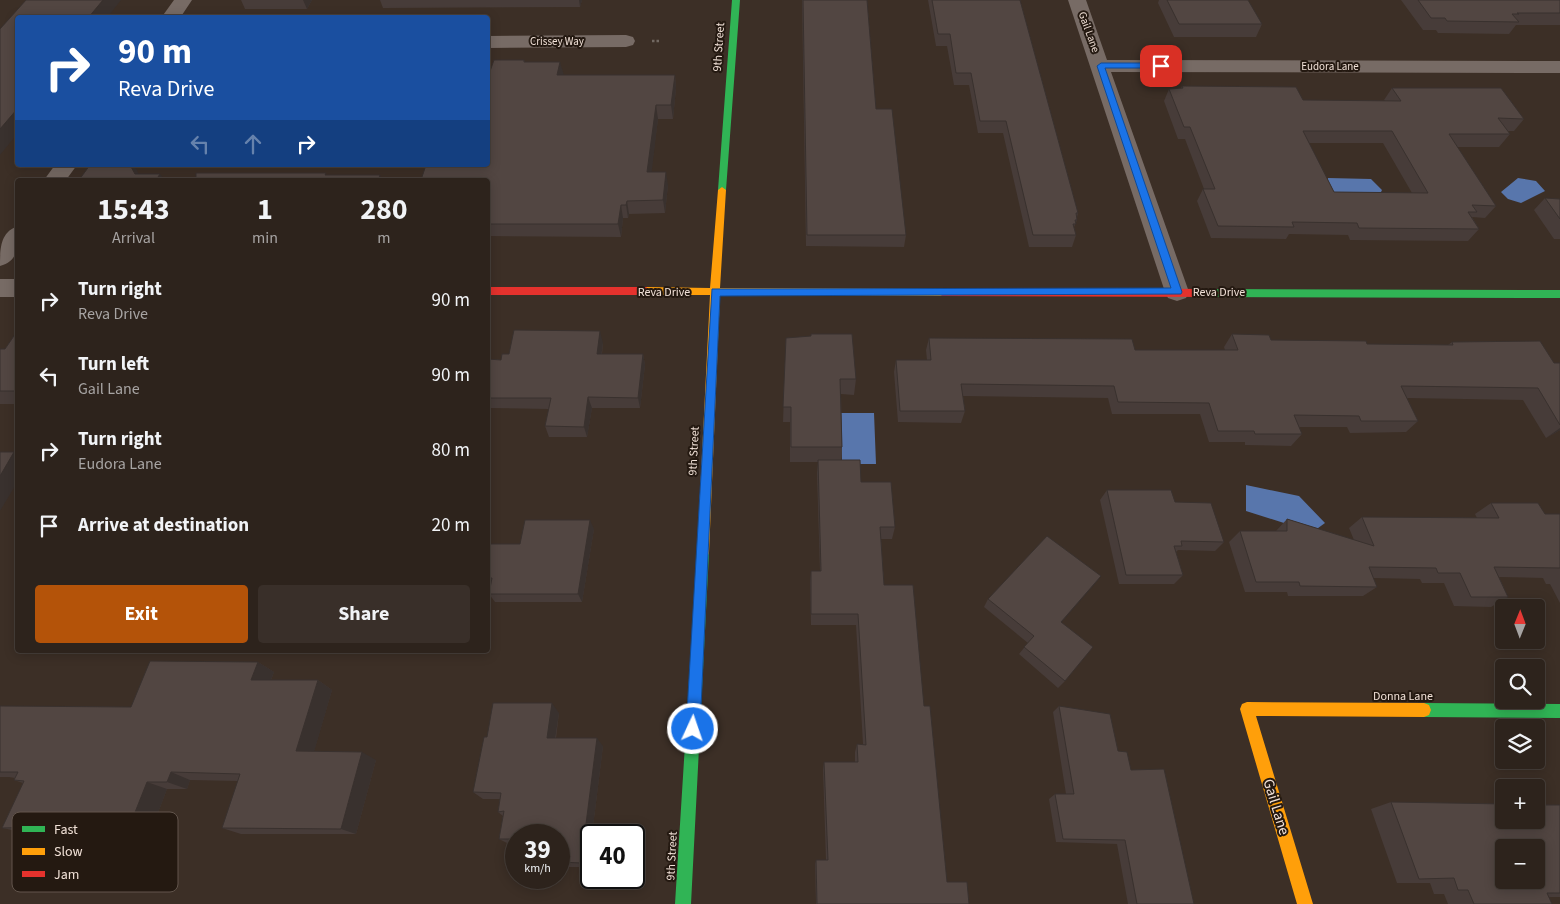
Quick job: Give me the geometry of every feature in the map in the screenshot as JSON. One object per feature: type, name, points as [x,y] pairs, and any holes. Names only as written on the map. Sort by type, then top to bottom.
[{"type":"street","points":[[172,15],[183,0]]},
{"type":"street","name":"9th Street","points":[[683,904],[715,292],[736,0]]},
{"type":"street","name":"Gail Lane","points":[[1077,0],[1177,292]]},
{"type":"street","name":"Crissey Way","points":[[490,42],[626,41]]},
{"type":"street","name":"Eudora Lane","points":[[1101,66],[1560,67]]},
{"type":"street","points":[[56,178],[65,167]]},
{"type":"street","points":[[0,258],[15,238]]},
{"type":"street","points":[[0,288],[15,288]]},
{"type":"street","name":"Reva Drive","points":[[490,291],[1560,294]]},
{"type":"street","name":"Gail Lane","points":[[1247,709],[1305,904]]},
{"type":"street","name":"Donna Lane","points":[[1247,709],[1560,711]]},
{"type":"water","points":[[1328,178],[1371,179],[1382,190],[1378,198],[1337,197],[1328,187]]},
{"type":"water","points":[[1518,178],[1536,181],[1545,191],[1521,203],[1508,199],[1501,192]]},
{"type":"water","points":[[841,413],[874,413],[876,464],[842,464]]},
{"type":"water","points":[[1246,485],[1299,496],[1325,523],[1303,539],[1284,523],[1246,511]]},
{"type":"building","points":[[26,0],[103,0],[90,15],[15,15],[15,112],[0,129],[0,29]]},
{"type":"building","points":[[803,0],[867,0],[876,109],[892,109],[906,235],[807,235]]},
{"type":"building","points":[[932,0],[1020,0],[1078,213],[1076,213],[1076,224],[1073,224],[1076,235],[1033,235],[1006,121],[980,121],[971,73],[956,73],[950,34],[938,34]]},
{"type":"building","points":[[1167,0],[1248,0],[1262,24],[1179,24]]},
{"type":"building","points":[[1418,0],[1560,0],[1560,13],[1512,14],[1519,22],[1447,21],[1445,18],[1431,18]]},
{"type":"building","points":[[494,60],[524,60],[524,62],[560,62],[557,75],[675,75],[671,105],[656,105],[647,172],[666,172],[663,200],[627,201],[626,205],[621,205],[618,224],[490,224],[490,178],[422,178],[425,167],[490,167],[490,71]]},
{"type":"building","points":[[1182,86],[1296,87],[1303,100],[1401,101],[1392,88],[1501,88],[1524,119],[1498,118],[1510,134],[1449,134],[1496,206],[1472,205],[1477,212],[1468,212],[1479,229],[1359,228],[1357,223],[1292,222],[1294,227],[1218,226],[1203,189],[1215,189],[1190,127],[1184,127],[1169,89],[1183,88]],"holes":[[[1303,131],[1392,131],[1428,193],[1334,192]]]},
{"type":"building","points":[[89,167],[131,167],[135,174],[160,174],[157,178],[80,178]]},
{"type":"building","points":[[196,173],[380,175],[379,178],[196,178]]},
{"type":"building","points":[[1545,198],[1560,199],[1560,219]]},
{"type":"building","points":[[514,330],[600,331],[597,354],[643,354],[638,398],[588,397],[584,427],[545,426],[551,398],[490,398],[490,359],[501,360],[502,354],[509,354]]},
{"type":"building","points":[[15,334],[15,391],[0,391],[0,349],[5,349]]},
{"type":"building","points":[[811,334],[852,334],[856,379],[840,379],[842,447],[791,447],[791,407],[783,407],[786,338],[811,336]]},
{"type":"building","points":[[1232,334],[1269,335],[1271,340],[1366,341],[1367,344],[1453,345],[1452,342],[1540,341],[1554,363],[1560,363],[1560,425],[1538,388],[1401,386],[1418,421],[1361,421],[1359,416],[1294,415],[1302,434],[1255,434],[1254,431],[1218,431],[1209,403],[1118,402],[1114,386],[961,384],[965,411],[900,411],[896,360],[931,360],[929,338],[1132,339],[1135,350],[1238,350]]},
{"type":"building","points":[[0,452],[14,452],[0,476]]},
{"type":"building","points":[[818,460],[860,460],[861,482],[891,482],[895,527],[880,527],[884,585],[913,585],[924,706],[930,706],[947,882],[967,882],[969,904],[817,904],[816,860],[828,860],[824,762],[858,762],[857,744],[866,745],[858,614],[811,614],[811,571],[821,571]]},
{"type":"building","points":[[1107,490],[1171,490],[1175,502],[1211,503],[1224,542],[1181,541],[1182,546],[1174,546],[1183,575],[1126,575]]},
{"type":"building","points":[[1491,503],[1538,503],[1545,514],[1560,514],[1560,568],[1494,567],[1508,597],[1471,597],[1460,573],[1438,573],[1436,568],[1369,567],[1377,587],[1300,586],[1299,582],[1256,582],[1240,531],[1287,531],[1287,519],[1374,546],[1362,517],[1499,518]]},
{"type":"building","points":[[525,520],[590,520],[578,594],[490,594],[492,578],[490,578],[490,544],[520,544]]},
{"type":"building","points":[[1047,536],[1101,576],[1061,622],[1093,647],[1065,681],[1024,647],[1034,636],[988,599]]},
{"type":"building","points":[[150,661],[258,662],[251,680],[318,680],[296,751],[362,752],[341,829],[222,828],[240,774],[171,772],[167,782],[147,782],[135,812],[12,812],[12,828],[2,828],[24,781],[14,780],[18,772],[0,772],[0,706],[131,707]]},
{"type":"building","points":[[493,703],[552,703],[547,738],[597,738],[586,824],[580,824],[580,863],[570,862],[570,824],[505,824],[505,839],[499,839],[504,811],[498,812],[501,793],[473,792],[484,737],[487,737]]},
{"type":"building","points":[[1059,706],[1110,714],[1118,751],[1127,752],[1131,770],[1164,769],[1194,904],[1137,904],[1125,840],[1063,839],[1055,794],[1074,794]]},
{"type":"building","points":[[1391,802],[1495,804],[1495,829],[1545,829],[1545,805],[1560,805],[1560,893],[1547,893],[1552,904],[1474,904],[1468,890],[1458,890],[1454,878],[1419,879]]},
{"type":"traffic: fast","points":[[722,190],[736,0]]},
{"type":"traffic: fast","points":[[1214,293],[1560,294]]},
{"type":"traffic: fast","points":[[683,904],[703,553]]},
{"type":"traffic: fast","points":[[1424,710],[1560,711]]},
{"type":"traffic: slow","points":[[703,553],[715,292],[722,190]]},
{"type":"traffic: slow","points":[[646,291],[942,292]]},
{"type":"traffic: slow","points":[[1305,904],[1247,709],[1424,710]]},
{"type":"traffic: jam","points":[[490,291],[646,291]]},
{"type":"traffic: jam","points":[[942,292],[1214,293]]},
{"type":"route","points":[[693,729],[715,292],[1177,292],[1101,66],[1161,66]]}]
